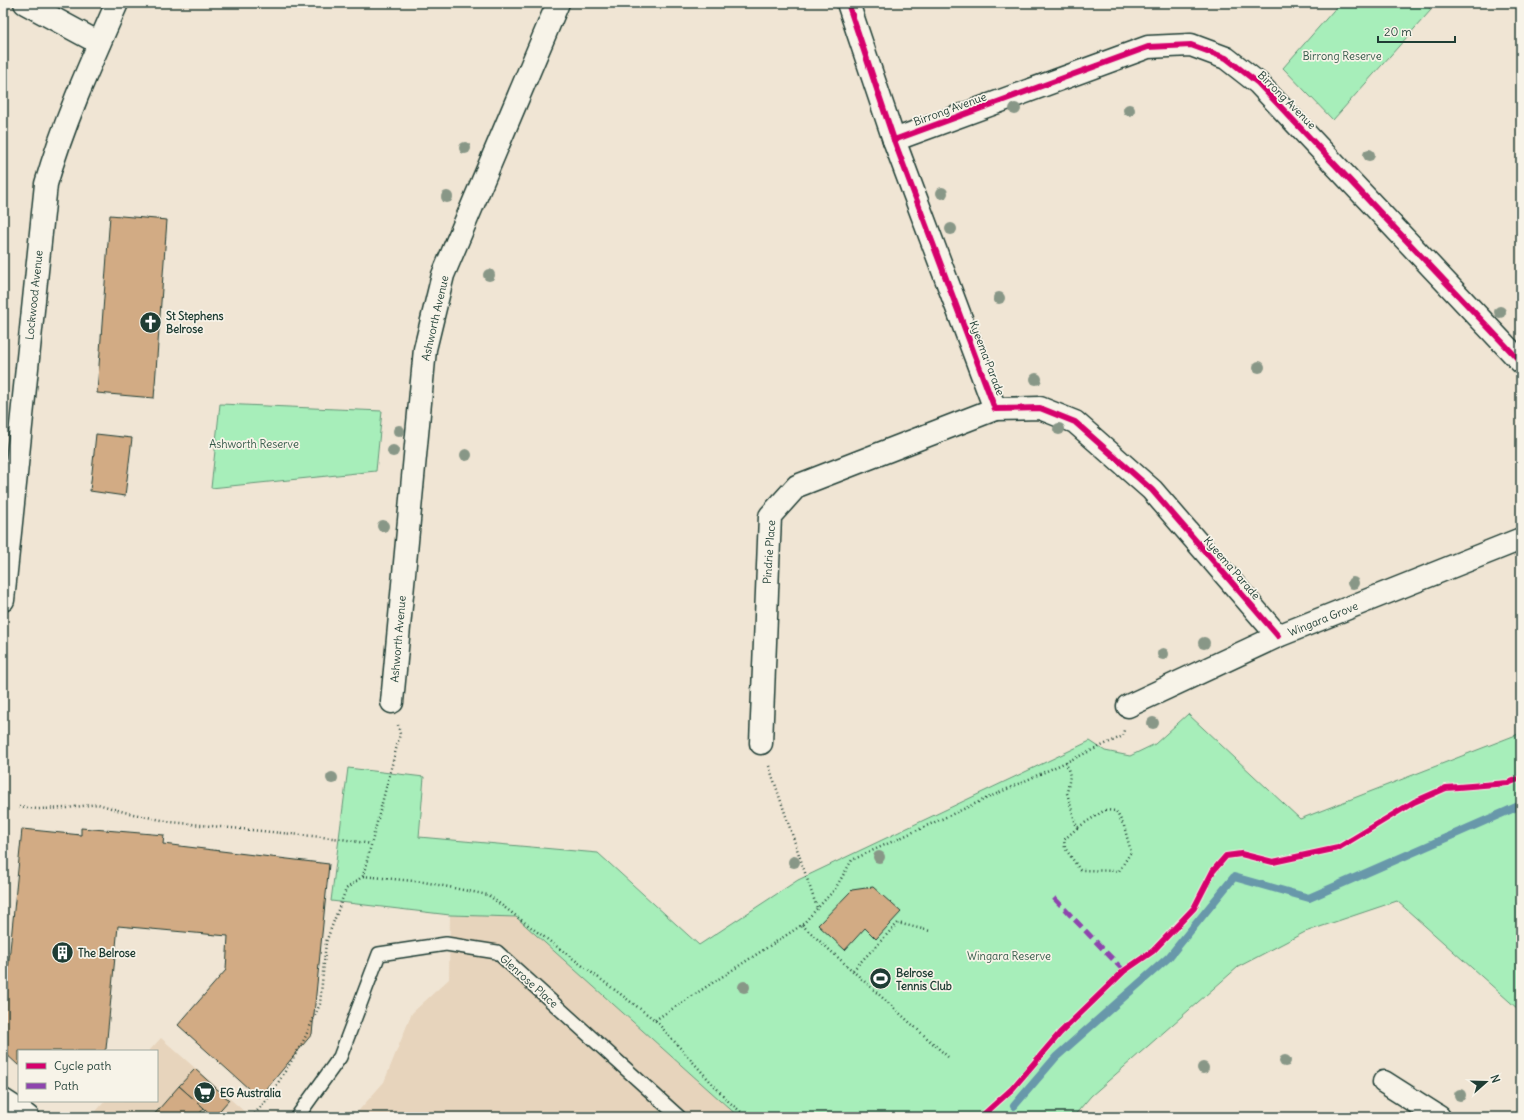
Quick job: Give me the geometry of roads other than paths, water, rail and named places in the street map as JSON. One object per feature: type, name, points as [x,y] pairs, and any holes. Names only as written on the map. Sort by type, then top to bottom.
[{"type":"street","points":[[25,3],[99,43]]},
{"type":"street","name":"Lockwood Avenue","points":[[3,600],[46,184],[54,158],[99,43],[117,3]]},
{"type":"street","name":"Ashworth Avenue","points":[[392,702],[425,349],[443,275],[558,3]]},
{"type":"street","name":"Kyeema Parade","points":[[848,3],[894,140],[995,409],[1040,408],[1075,422],[1152,490],[1278,636]]},
{"type":"street","name":"Birrong Avenue","points":[[894,140],[1148,47],[1191,45],[1226,58],[1258,83],[1521,362]]},
{"type":"street","name":"Pindrie Place","points":[[761,743],[770,516],[797,486],[995,409]]},
{"type":"street","name":"Wingara Grove","points":[[1128,706],[1278,636],[1521,539]]},
{"type":"street","points":[[1384,1082],[1439,1117]]},
{"type":"street","points":[[3,1100],[28,1117]]},
{"type":"lane","name":"Glenrose Place","points":[[297,1117],[340,1057],[380,954],[446,944],[497,952],[679,1117]]},
{"type":"waterway","points":[[1014,1106],[1056,1057],[1169,957],[1234,877],[1309,898],[1521,805]]},
{"type":"place","name":"St Stephens Belrose","points":[[151,322]]},
{"type":"place","name":"The Belrose","points":[[63,953]]},
{"type":"place","name":"Belrose Tennis Club","points":[[881,979]]},
{"type":"place","name":"EG Australia","points":[[204,1093]]},
{"type":"park label","name":"Birrong Reserve","points":[[1342,56]]},
{"type":"park label","name":"Ashworth Reserve","points":[[254,444]]},
{"type":"park label","name":"Wingara Reserve","points":[[1009,956]]}]
